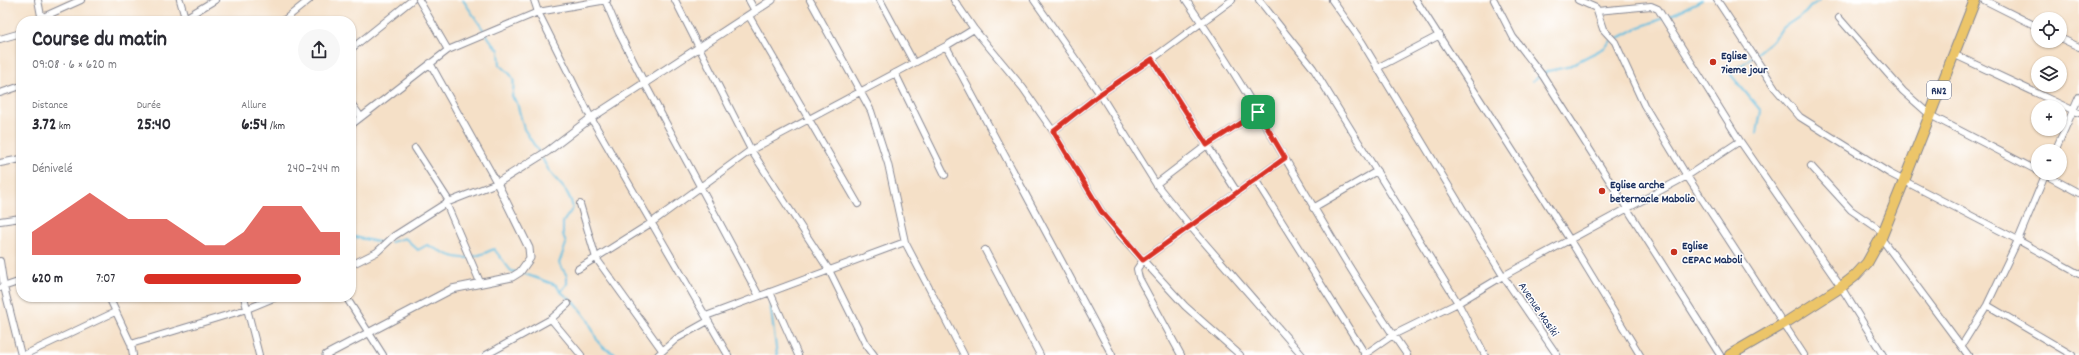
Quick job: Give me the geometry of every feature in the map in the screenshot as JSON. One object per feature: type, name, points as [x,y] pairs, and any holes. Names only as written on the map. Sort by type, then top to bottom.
[{"type":"highway","name":"RN2","points":[[1730,355],[1785,323],[1841,287],[1856,276],[1867,263],[1882,235],[1930,115],[1952,54],[1975,0]]},
{"type":"street","points":[[38,0],[41,16]]},
{"type":"street","points":[[50,16],[81,0]]},
{"type":"street","points":[[180,0],[182,16]]},
{"type":"street","points":[[187,16],[215,0]]},
{"type":"street","points":[[291,16],[309,0]]},
{"type":"street","points":[[356,45],[412,0]]},
{"type":"street","points":[[419,0],[448,50]]},
{"type":"street","points":[[534,0],[538,12],[591,118],[728,355]]},
{"type":"street","points":[[356,121],[448,50],[538,12],[606,0],[619,33],[644,82],[759,296]]},
{"type":"street","points":[[675,0],[751,150],[829,270],[865,342],[874,355]]},
{"type":"street","points":[[749,0],[752,14],[808,118],[858,204]]},
{"type":"street","points":[[356,262],[377,252],[394,236],[448,202],[497,183],[541,156],[591,118],[644,82],[772,0]]},
{"type":"street","points":[[810,0],[871,111],[888,164],[905,242],[964,355]]},
{"type":"street","points":[[880,0],[914,63]]},
{"type":"street","points":[[954,0],[974,29],[1023,88],[1053,131],[1101,211],[1185,306],[1240,355]]},
{"type":"street","points":[[1034,0],[1100,94],[1156,184],[1190,226],[1302,355]]},
{"type":"street","points":[[1186,0],[1258,112],[1313,208],[1407,355]]},
{"type":"street","points":[[1053,131],[1100,94],[1152,59],[1232,0]]},
{"type":"street","points":[[1259,0],[1313,68],[1458,303],[1484,355]]},
{"type":"street","name":"Avenue Masiki","points":[[1332,0],[1377,68],[1503,276],[1557,355]]},
{"type":"street","points":[[1416,0],[1440,35],[1570,240],[1640,355]]},
{"type":"street","points":[[1494,0],[1512,37],[1542,74],[1629,208],[1720,355]]},
{"type":"street","points":[[1578,0],[1596,8],[1603,29],[1614,40],[1644,105],[1687,176],[1785,323],[1804,355]]},
{"type":"street","points":[[1621,0],[1626,7]]},
{"type":"street","points":[[1717,0],[1775,88],[1800,116],[1889,173],[2018,240],[2079,274]]},
{"type":"street","points":[[1984,0],[2031,24]]},
{"type":"street","points":[[1597,11],[1626,7],[1651,6],[1658,9],[1740,141],[1841,287],[1884,355]]},
{"type":"street","points":[[1839,18],[1903,91],[1930,115],[2031,167]]},
{"type":"street","points":[[578,269],[651,223],[699,186],[751,150],[860,90],[946,46],[974,29]]},
{"type":"street","points":[[0,39],[16,34]]},
{"type":"street","points":[[1377,68],[1440,35]]},
{"type":"street","points":[[2067,41],[2079,47]]},
{"type":"street","points":[[946,46],[1112,355]]},
{"type":"street","points":[[1952,54],[2079,113]]},
{"type":"street","points":[[1152,59],[1237,192]]},
{"type":"street","points":[[326,355],[452,289],[480,282],[512,277],[520,272],[530,258],[530,248],[497,183],[430,64]]},
{"type":"street","points":[[894,73],[945,175]]},
{"type":"street","points":[[0,93],[16,88]]},
{"type":"street","points":[[2058,144],[2072,110],[2079,98]]},
{"type":"street","points":[[356,110],[361,117]]},
{"type":"street","points":[[1156,184],[1207,145],[1258,112]]},
{"type":"street","points":[[1255,179],[1365,355],[1393,335],[1458,303],[1503,276],[1687,176],[1740,141]]},
{"type":"street","points":[[415,148],[448,202],[480,282]]},
{"type":"street","points":[[1181,355],[1139,278],[1137,268],[1143,260],[1285,158]]},
{"type":"street","points":[[0,163],[16,160]]},
{"type":"street","points":[[1811,166],[1851,210],[1882,235],[1968,355]]},
{"type":"street","points":[[1313,208],[1377,171]]},
{"type":"street","points":[[1962,345],[1987,305],[2018,240],[2041,180]]},
{"type":"street","points":[[2056,180],[2079,193]]},
{"type":"street","points":[[580,204],[596,258],[660,352],[707,318],[759,296],[905,242]]},
{"type":"street","points":[[0,221],[16,219]]},
{"type":"street","points":[[985,250],[1040,355]]},
{"type":"street","points":[[0,261],[2,287],[21,355]]},
{"type":"street","points":[[2,287],[16,283]]},
{"type":"street","points":[[770,292],[798,355]]},
{"type":"street","points":[[112,302],[131,344],[133,355]]},
{"type":"street","points":[[245,302],[259,355]]},
{"type":"street","points":[[131,344],[247,309],[264,302]]},
{"type":"street","points":[[349,302],[383,355]]},
{"type":"street","points":[[486,355],[551,319],[568,304]]},
{"type":"street","points":[[1987,305],[2072,355]]},
{"type":"street","points":[[24,355],[115,312]]},
{"type":"street","points":[[551,319],[581,355]]},
{"type":"waterway","points":[[463,0],[493,44],[499,50],[500,65],[513,78],[514,86],[512,97],[517,103],[524,129],[540,154]]},
{"type":"waterway","points":[[1615,40],[1637,28],[1667,17],[1702,0]]},
{"type":"waterway","points":[[1757,133],[1761,111],[1731,75],[1734,69],[1742,65],[1770,42],[1784,27],[1805,13],[1811,6],[1820,0]]},
{"type":"waterway","points":[[1532,81],[1548,71],[1567,67],[1604,48],[1611,41]]},
{"type":"waterway","points":[[542,158],[552,174],[568,194],[573,208],[563,222],[563,234],[566,244],[559,263],[567,276],[567,284],[561,292],[575,303],[588,320],[598,342],[604,348],[617,355]]},
{"type":"waterway","points":[[356,237],[383,243]]},
{"type":"waterway","points":[[391,242],[405,238],[418,250],[427,245],[446,254],[460,258],[474,257],[494,249],[511,271],[516,272]]},
{"type":"waterway","points":[[522,273],[556,285],[561,292]]},
{"type":"waterway","points":[[770,303],[777,355]]},
{"type":"place","name":"Eglise 7ieme jour","points":[[1713,62]]},
{"type":"place","name":"Eglise arche beternacle Mabolio","points":[[1602,191]]},
{"type":"place","name":"Eglise CEPAC Maboli","points":[[1674,252]]},
{"type":"route","points":[[1152,59],[1207,145],[1258,112],[1285,158],[1143,260],[1101,211],[1053,131],[1100,94],[1152,59]]}]
